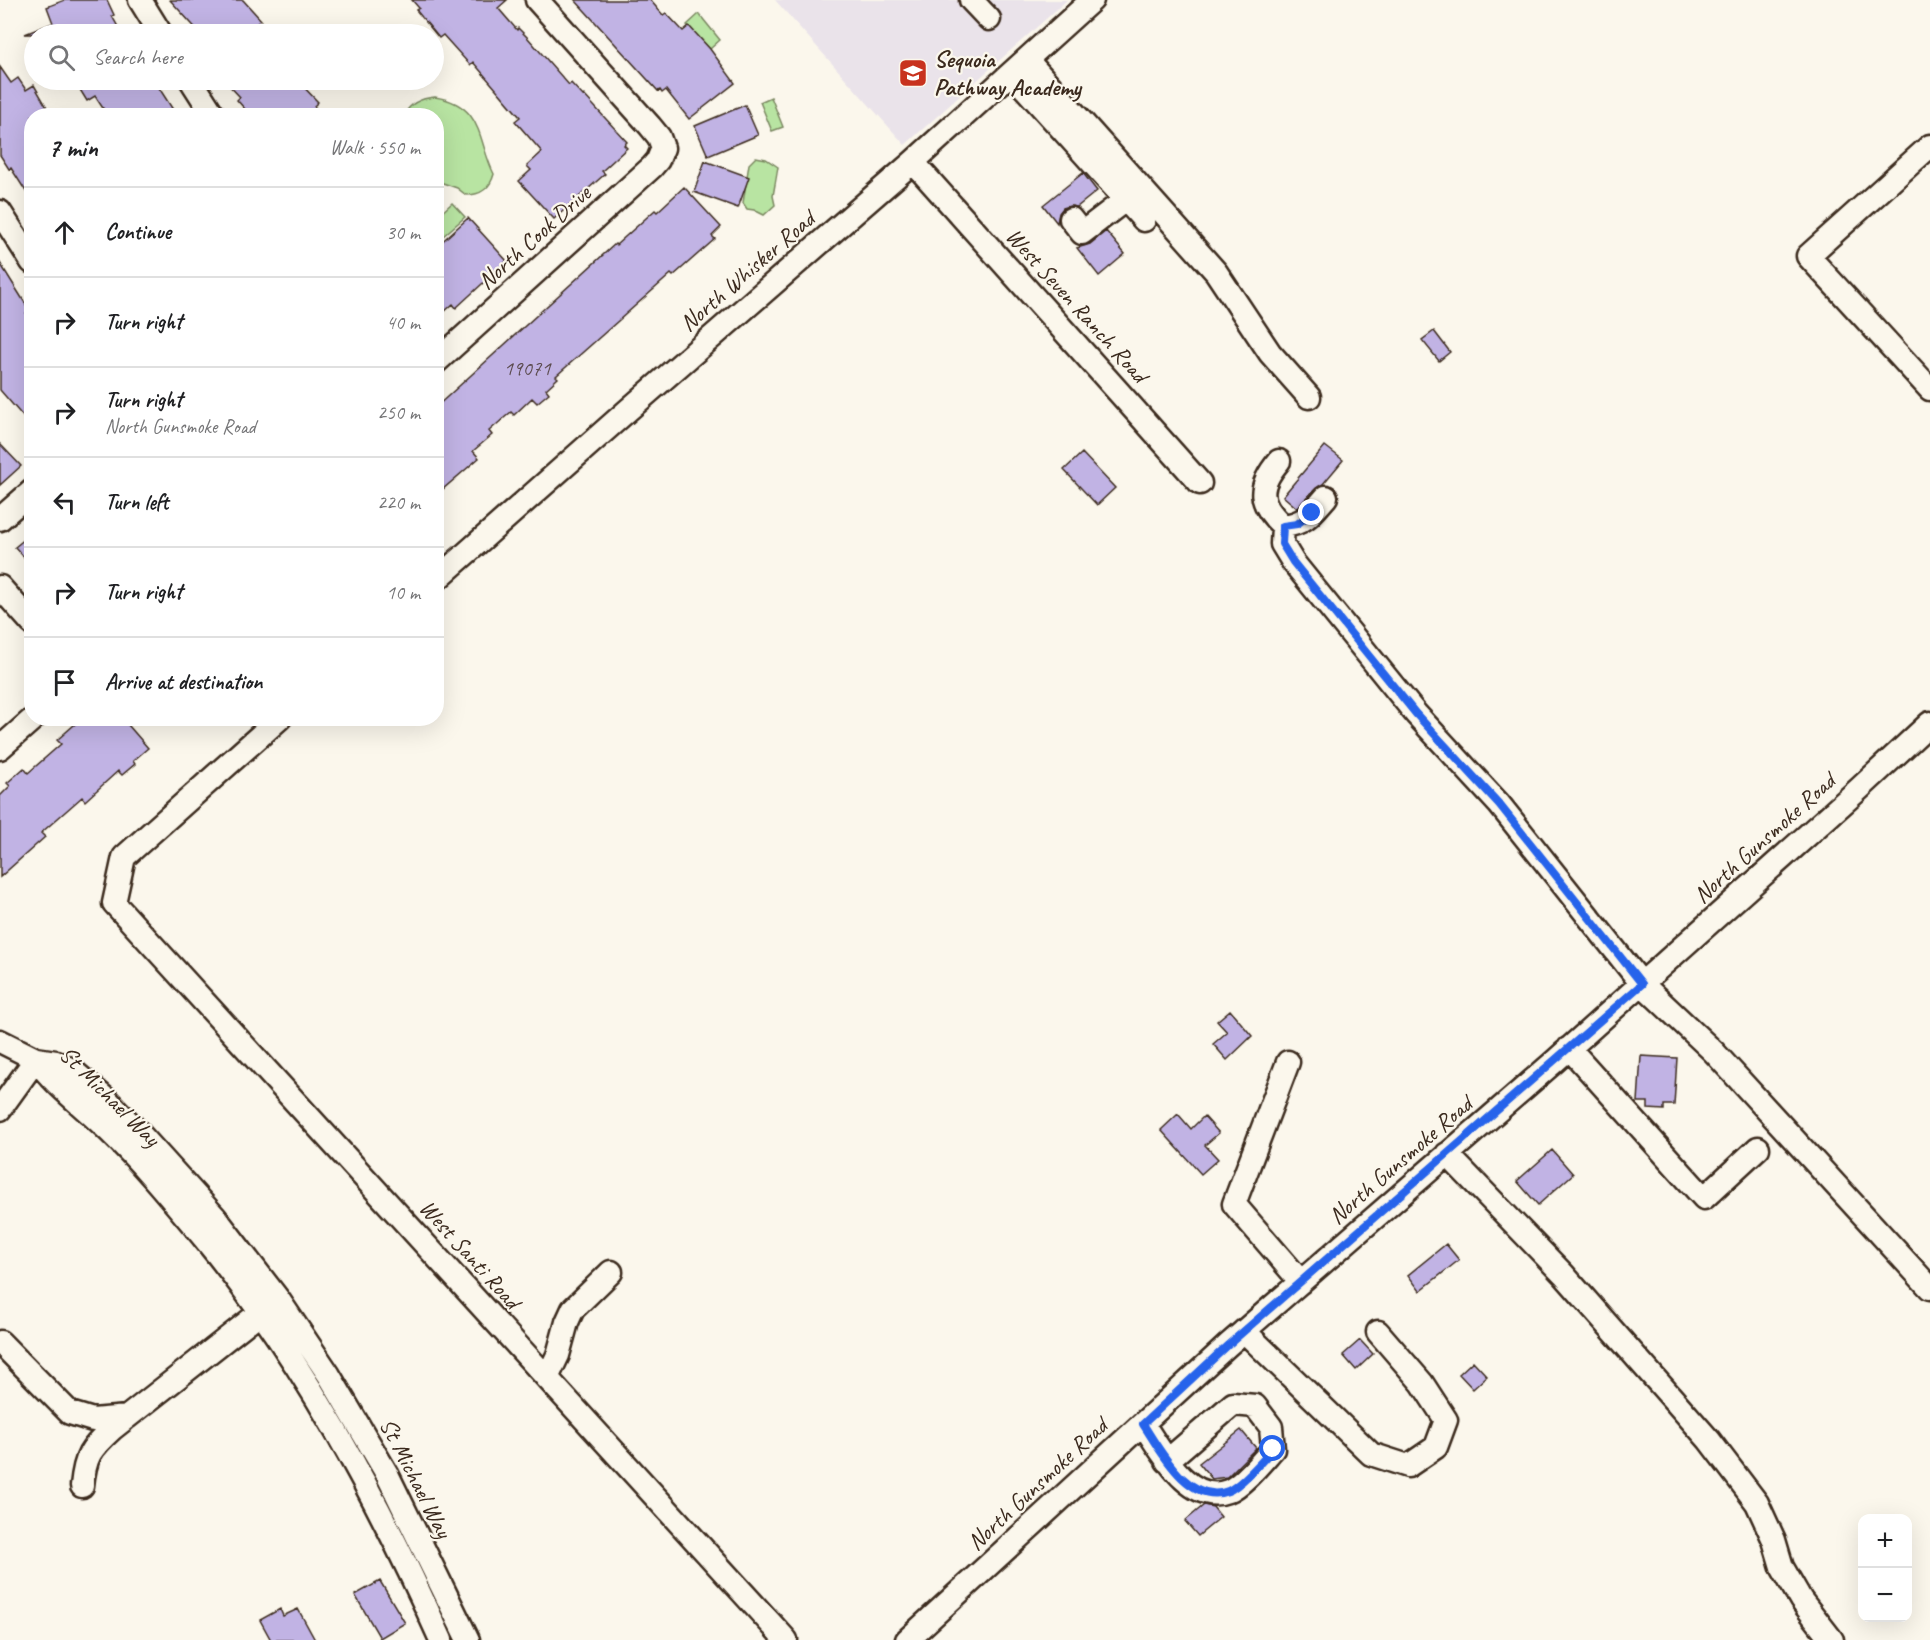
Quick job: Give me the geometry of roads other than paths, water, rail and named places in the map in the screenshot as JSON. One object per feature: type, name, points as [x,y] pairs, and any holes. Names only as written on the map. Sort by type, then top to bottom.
[{"type":"street","points":[[140,0],[155,24]]},
{"type":"street","name":"North Cook Drive","points":[[444,355],[652,167],[663,148],[659,137],[650,126],[537,0]]},
{"type":"street","points":[[971,0],[989,19]]},
{"type":"street","name":"North Whisker Road","points":[[444,573],[913,162],[1092,0]]},
{"type":"street","points":[[1019,67],[1125,200],[1144,220]]},
{"type":"street","points":[[1019,67],[1216,272],[1270,353],[1309,397]]},
{"type":"street","points":[[197,90],[209,108]]},
{"type":"street","points":[[1930,147],[1808,256],[1930,389]]},
{"type":"street","name":"West Seven Ranch Road","points":[[913,162],[1200,483]]},
{"type":"street","points":[[1071,219],[1082,233],[1125,200]]},
{"type":"street","points":[[0,212],[24,250]]},
{"type":"street","points":[[1279,461],[1268,474],[1262,488],[1264,501],[1272,516],[1283,526]]},
{"type":"street","points":[[0,519],[24,497]]},
{"type":"street","points":[[1283,526],[1297,524],[1312,513],[1326,497]]},
{"type":"street","points":[[1283,526],[1282,544],[1293,562],[1416,714],[1499,804],[1642,984],[1714,1052],[1930,1288]]},
{"type":"street","points":[[0,587],[24,613]]},
{"type":"street","name":"North Gunsmoke Road","points":[[907,1640],[1244,1331],[1642,984],[1930,723]]},
{"type":"street","points":[[0,748],[24,726]]},
{"type":"street","name":"West Santi Road","points":[[271,726],[124,857],[114,903],[786,1640]]},
{"type":"street","points":[[0,1041],[36,1059],[0,1109]]},
{"type":"street","points":[[1569,1048],[1704,1198],[1758,1148]]},
{"type":"street","name":"St Michael Way","points":[[36,1059],[56,1062],[72,1070],[106,1099],[140,1133],[215,1217],[278,1299],[329,1375],[387,1499],[441,1640]]},
{"type":"street","name":"St Michael Way","points":[[36,1059],[48,1075],[126,1147],[212,1248],[259,1312],[387,1499],[468,1640]]},
{"type":"street","points":[[1288,1062],[1234,1204],[1301,1282]]},
{"type":"street","points":[[1446,1154],[1564,1275],[1709,1440],[1757,1503],[1774,1540],[1782,1567],[1801,1600],[1832,1640]]},
{"type":"street","points":[[547,1378],[558,1355],[573,1309],[611,1272]]},
{"type":"street","points":[[82,1486],[85,1462],[96,1444],[127,1417],[278,1299]]},
{"type":"street","points":[[1244,1331],[1371,1454],[1408,1466],[1436,1448],[1446,1420],[1422,1383],[1378,1332]]},
{"type":"street","points":[[0,1342],[70,1413],[93,1420],[127,1417]]},
{"type":"street","points":[[1143,1424],[1167,1461],[1192,1488],[1211,1494],[1229,1491],[1258,1467],[1273,1449],[1271,1427],[1255,1406],[1233,1404],[1167,1461]]},
{"type":"place","name":"Sequoia Pathway Academy","points":[[913,73]]}]
